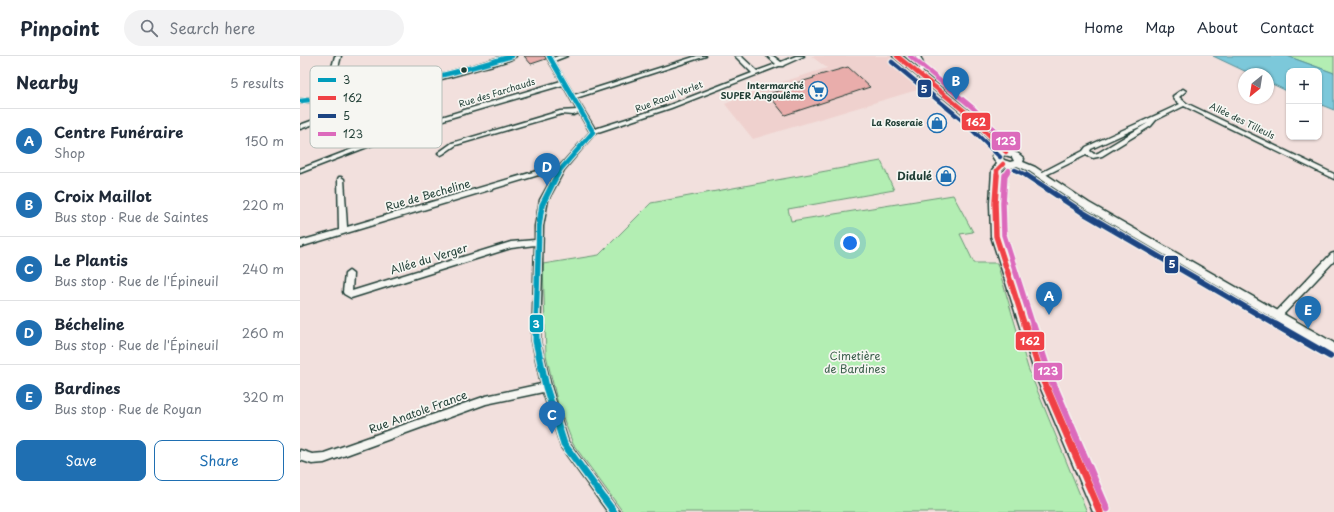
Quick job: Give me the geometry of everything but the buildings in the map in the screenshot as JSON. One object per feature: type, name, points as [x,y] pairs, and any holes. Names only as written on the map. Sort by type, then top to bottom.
[{"type":"main road","points":[[442,74],[501,56]]},
{"type":"main road","points":[[442,78],[460,74],[512,56]]},
{"type":"main road","points":[[898,56],[983,127],[1006,152]]},
{"type":"main road","points":[[300,98],[310,97]]},
{"type":"main road","points":[[300,101],[310,101]]},
{"type":"main road","points":[[1018,163],[1019,159],[1015,155],[1006,152],[1000,153],[997,156],[998,160],[1003,164],[1013,165],[1018,163],[1040,175],[1086,206],[1334,349]]},
{"type":"main road","points":[[1003,164],[997,170],[995,202],[996,236],[1042,377],[1100,512]]},
{"type":"street","points":[[335,66],[338,56]]},
{"type":"street","points":[[564,56],[550,58],[594,132],[559,172],[542,205],[538,242],[536,341],[546,387],[564,444],[614,512]]},
{"type":"street","points":[[573,97],[703,56]]},
{"type":"street","points":[[738,56],[757,74]]},
{"type":"street","points":[[770,56],[781,65]]},
{"type":"street","name":"Rue Raoul Verlet","points":[[594,132],[633,120],[781,65],[801,56]]},
{"type":"street","points":[[917,56],[922,69],[918,73]]},
{"type":"street","name":"Rue des Farchauds","points":[[442,119],[565,82]]},
{"type":"street","points":[[1040,175],[1086,152],[1088,148],[1184,104],[1177,99],[1176,96],[1183,92]]},
{"type":"street","name":"Allée des Tilleuls","points":[[1184,104],[1334,177]]},
{"type":"street","points":[[441,153],[454,144],[562,112],[573,113],[582,111]]},
{"type":"street","points":[[1086,152],[1093,156],[1100,155],[1149,125],[1154,119]]},
{"type":"street","points":[[300,127],[310,123]]},
{"type":"street","name":"Rue des Farchauds","points":[[300,171],[360,148]]},
{"type":"street","name":"Rue de Becheline","points":[[300,244],[552,169],[559,172]]},
{"type":"street","points":[[341,179],[343,231]]},
{"type":"street","name":"Allée du Verger","points":[[349,274],[347,292],[351,295],[511,245],[538,242]]},
{"type":"street","points":[[1277,316],[1334,256]]},
{"type":"street","name":"Rue Anatole France","points":[[300,455],[312,459],[324,458],[486,400],[546,387]]},
{"type":"shaded area","points":[[811,56],[890,56],[927,87],[753,139],[725,104],[760,89],[827,68]]},
{"type":"green space","points":[[1287,56],[1334,56],[1334,73]]},
{"type":"green space","name":"Cimetière de Bardines","points":[[881,161],[894,190],[788,209],[791,221],[953,195],[973,232],[960,234],[974,263],[997,263],[1028,368],[1087,512],[623,512],[573,444],[558,404],[546,355],[543,264],[599,255],[651,203]]},
{"type":"water","points":[[1213,56],[1287,56],[1320,68],[1286,68],[1286,91],[1274,85],[1274,68],[1238,68]]},
{"type":"water","points":[[1322,69],[1334,73],[1334,110],[1322,105]]},
{"type":"transit line","name":"3","points":[[442,76],[512,56]]},
{"type":"transit line","name":"3","points":[[549,56],[593,132]]},
{"type":"transit line","name":"162","points":[[897,56],[968,114],[1006,152]]},
{"type":"transit line","name":"123","points":[[910,56],[973,108],[1012,147]]},
{"type":"transit line","name":"5","points":[[892,62],[962,120],[1000,157]]},
{"type":"transit line","name":"3","points":[[300,101],[310,100]]},
{"type":"transit line","name":"3","points":[[593,132],[561,169],[548,191],[542,205],[539,226],[536,341],[546,387],[564,444],[614,512]]},
{"type":"transit line","name":"162","points":[[1003,164],[997,170],[995,203],[996,236],[1042,377],[1100,512]]},
{"type":"transit line","name":"123","points":[[1009,170],[1005,174],[1003,203],[1004,235],[1049,374],[1107,509]]},
{"type":"transit line","name":"5","points":[[1015,170],[1028,176],[1082,212],[1330,356]]},
{"type":"place","name":"Intermarché SUPER Angoulême","points":[[818,91]]},
{"type":"place","name":"Croix Maillot","points":[[956,100]]},
{"type":"place","name":"La Roseraie","points":[[937,123]]},
{"type":"place","name":"Didulé","points":[[946,176]]},
{"type":"place","name":"Bécheline","points":[[547,186]]},
{"type":"place","name":"Centre Funéraire","points":[[1049,315]]},
{"type":"place","name":"Bardines","points":[[1308,329]]},
{"type":"place","name":"Le Plantis","points":[[552,434]]}]
